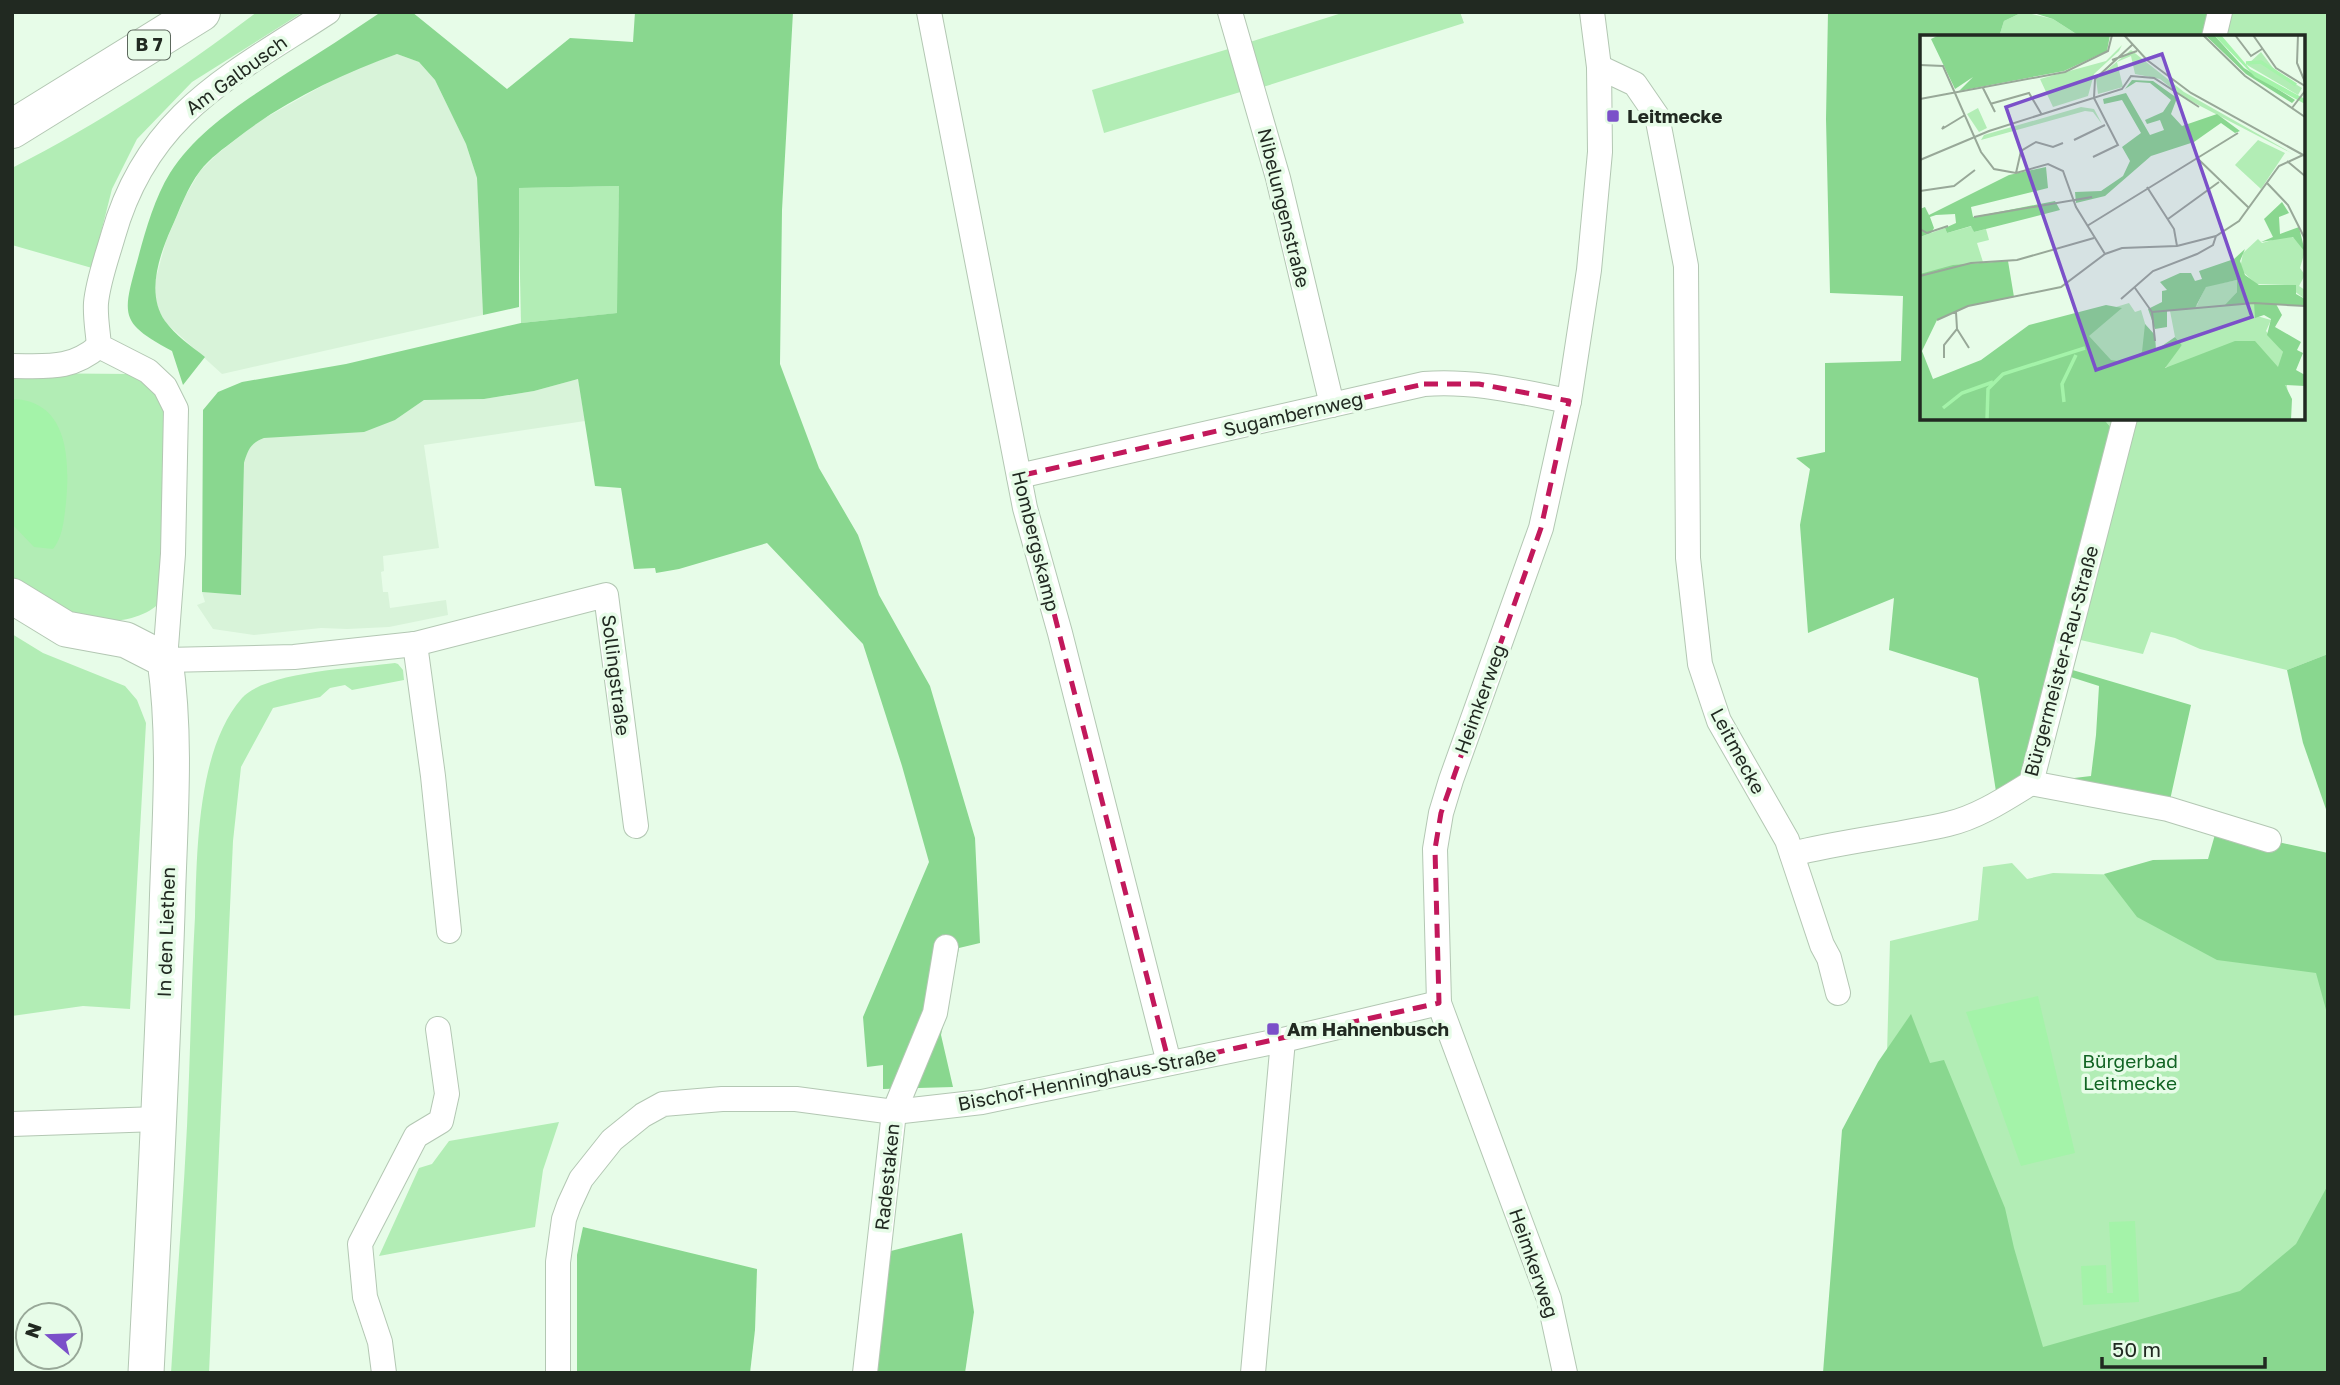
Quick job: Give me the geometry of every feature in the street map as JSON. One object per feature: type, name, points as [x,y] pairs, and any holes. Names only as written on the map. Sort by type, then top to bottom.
[{"type":"main road","name":"B 7","points":[[12,128],[201,12]]},
{"type":"street","name":"Am Galbusch","points":[[99,346],[96,303],[121,207],[142,164],[173,123],[205,94],[241,67],[328,12]]},
{"type":"street","name":"Hombergskamp","points":[[929,12],[1025,508],[1060,633],[1169,1063]]},
{"type":"street","name":"Nibelungenstraße","points":[[1230,12],[1278,178],[1332,405]]},
{"type":"street","name":"Heimkerweg","points":[[1565,1373],[1549,1299],[1439,1003],[1435,873],[1441,813],[1541,528],[1569,401],[1589,270],[1600,152],[1599,67],[1592,12]]},
{"type":"street","points":[[2214,35],[2220,12]]},
{"type":"street","name":"Leitmecke","points":[[1599,67],[1635,84],[1657,116],[1686,266],[1688,558],[1700,664],[1719,721],[1787,840],[1822,945],[1829,958],[1838,993]]},
{"type":"street","points":[[12,366],[66,366],[85,358],[99,346],[148,371],[165,387],[176,409],[173,554],[165,660],[126,640],[66,629],[12,596]]},
{"type":"street","name":"Sugambernweg","points":[[1019,477],[1424,384],[1479,384],[1569,401]]},
{"type":"street","name":"Bürgermeister-Rau-Straße","points":[[1792,854],[1826,845],[1949,823],[1998,804],[2031,783],[2124,420]]},
{"type":"street","name":"Sollingstraße","points":[[165,660],[294,657],[415,644],[606,595],[636,826]]},
{"type":"street","points":[[415,644],[449,932]]},
{"type":"street","name":"In den Liethen","points":[[146,1373],[171,763],[172,705],[165,660]]},
{"type":"street","points":[[2031,783],[2168,809],[2269,840]]},
{"type":"street","name":"Radestaken","points":[[864,1373],[894,1112],[935,1013],[946,947]]},
{"type":"street","name":"Bischof-Henninghaus-Straße","points":[[558,1373],[558,1262],[564,1219],[569,1205],[581,1179],[612,1140],[643,1115],[663,1104],[796,1099],[894,1112],[982,1102],[1283,1040],[1439,1003]]},
{"type":"street","points":[[384,1373],[380,1342],[365,1297],[360,1244],[416,1136],[441,1121],[447,1094],[439,1029]]},
{"type":"street","points":[[1253,1373],[1283,1040]]},
{"type":"street","points":[[12,1124],[158,1119]]},
{"type":"highlighted area","points":[[1424,384],[1479,384],[1569,401],[1541,528],[1441,813],[1435,849],[1439,1003],[1169,1063],[1019,476]]},
{"type":"shaded area","points":[[381,12],[412,12],[507,89],[570,38],[633,42],[635,12],[793,12],[782,210],[780,364],[819,468],[858,535],[879,595],[930,686],[975,838],[980,943],[959,948],[941,1035],[953,1087],[883,1089],[883,1065],[867,1067],[863,1017],[929,862],[863,644],[767,543],[679,569],[656,573],[655,568],[634,569],[621,488],[595,486],[578,379],[534,391],[484,399],[424,400],[395,420],[364,432],[264,438],[256,442],[244,463],[241,595],[202,592],[203,410],[218,392],[242,382],[346,364],[521,323],[617,313],[619,186],[519,188],[519,307],[483,315],[477,178],[466,144],[435,80],[419,62],[397,54],[334,80],[273,113],[217,154],[195,178],[162,251],[155,287],[159,310],[165,321],[178,336],[205,357],[183,385],[172,351],[134,325],[129,316],[129,295],[143,239],[159,194],[181,157],[209,129],[239,105]]},
{"type":"shaded area","points":[[1828,12],[2023,12],[2004,21],[2000,35],[1920,35],[1920,420],[2105,420],[2112,429],[2059,666],[2191,705],[2168,809],[2031,783],[1998,804],[1978,678],[1889,650],[1894,598],[1808,633],[1800,525],[1810,469],[1796,458],[1825,452],[1825,363],[1901,361],[1903,296],[1830,293],[1826,119]],"holes":[[[2058,673],[2099,686],[2091,776],[2031,783]]]},
{"type":"shaded area","points":[[2030,12],[2220,12],[2214,35],[2078,35],[2053,19]]},
{"type":"shaded area","points":[[397,54],[419,62],[435,80],[466,144],[477,178],[483,315],[222,374],[166,323],[155,298],[156,278],[166,241],[186,195],[200,171],[258,122],[345,73]]},
{"type":"shaded area","points":[[578,379],[585,421],[424,445],[439,548],[383,556],[383,592],[388,592],[390,608],[446,600],[448,615],[389,627],[321,628],[254,635],[213,629],[197,605],[205,602],[202,592],[241,594],[244,463],[248,449],[256,441],[395,420],[424,400],[484,399],[534,391]]},
{"type":"shaded area","points":[[12,399],[31,402],[45,410],[55,421],[62,436],[66,452],[66,503],[61,533],[53,549],[34,547],[12,524]]},
{"type":"shaded area","points":[[2328,654],[2328,815],[2303,743],[2287,670]]},
{"type":"shaded area","points":[[2218,824],[2269,840],[2328,853],[2328,1017],[2316,973],[2217,960],[2137,917],[2104,874],[2153,860],[2208,859]]},
{"type":"shaded area","points":[[2038,996],[2075,1153],[2021,1166],[1966,1012]]},
{"type":"shaded area","points":[[1911,1014],[1930,1063],[1944,1060],[2005,1208],[2043,1347],[2240,1291],[2296,1244],[2328,1185],[2328,1373],[1823,1373],[1842,1130],[1878,1062]]},
{"type":"shaded area","points":[[2135,1221],[2139,1302],[2083,1305],[2081,1266],[2106,1265],[2107,1293],[2113,1293],[2109,1222]]},
{"type":"shaded area","points":[[583,1227],[757,1269],[755,1330],[750,1373],[577,1373],[577,1255]]},
{"type":"shaded area","points":[[962,1233],[974,1312],[965,1373],[865,1373],[879,1254]]},
{"type":"green space","points":[[257,12],[303,12],[192,82],[137,139],[112,189],[92,268],[12,245],[12,168],[138,96]]},
{"type":"green space","points":[[1345,12],[1460,12],[1464,23],[1263,87],[1250,42]]},
{"type":"green space","points":[[2023,12],[2053,19],[2078,35],[2000,35],[2004,21]]},
{"type":"green space","points":[[2221,12],[2328,12],[2328,654],[2287,670],[2200,649],[2175,638],[2151,632],[2143,654],[2067,637],[2112,429],[2105,420],[2305,420],[2305,35],[2215,35]]},
{"type":"green space","points":[[1235,47],[1247,90],[1104,133],[1092,90]]},
{"type":"green space","points":[[619,186],[618,313],[521,323],[518,188]]},
{"type":"green space","points":[[12,373],[132,374],[146,380],[165,405],[160,602],[152,609],[120,620],[84,620],[58,609],[12,582]]},
{"type":"green space","points":[[12,634],[43,653],[125,686],[137,700],[146,723],[130,1009],[83,1006],[12,1016]]},
{"type":"green space","points":[[395,663],[403,670],[404,680],[352,690],[345,685],[330,688],[320,697],[273,708],[241,767],[233,841],[209,1373],[171,1373],[186,1150],[199,832],[202,802],[216,744],[227,719],[242,698],[254,689],[291,676]]},
{"type":"green space","name":"Bürgerbad Leitmecke","points":[[2012,863],[2027,879],[2053,873],[2306,880],[2328,972],[2328,1373],[2014,1373],[1887,1055],[1890,941],[1978,920],[1983,867]]},
{"type":"green space","points":[[559,1122],[543,1170],[535,1227],[379,1256],[419,1168],[432,1164],[449,1141]]},
{"type":"place","name":"Leitmecke","points":[[1613,116]]},
{"type":"place","name":"Am Hahnenbusch","points":[[1273,1029]]}]
